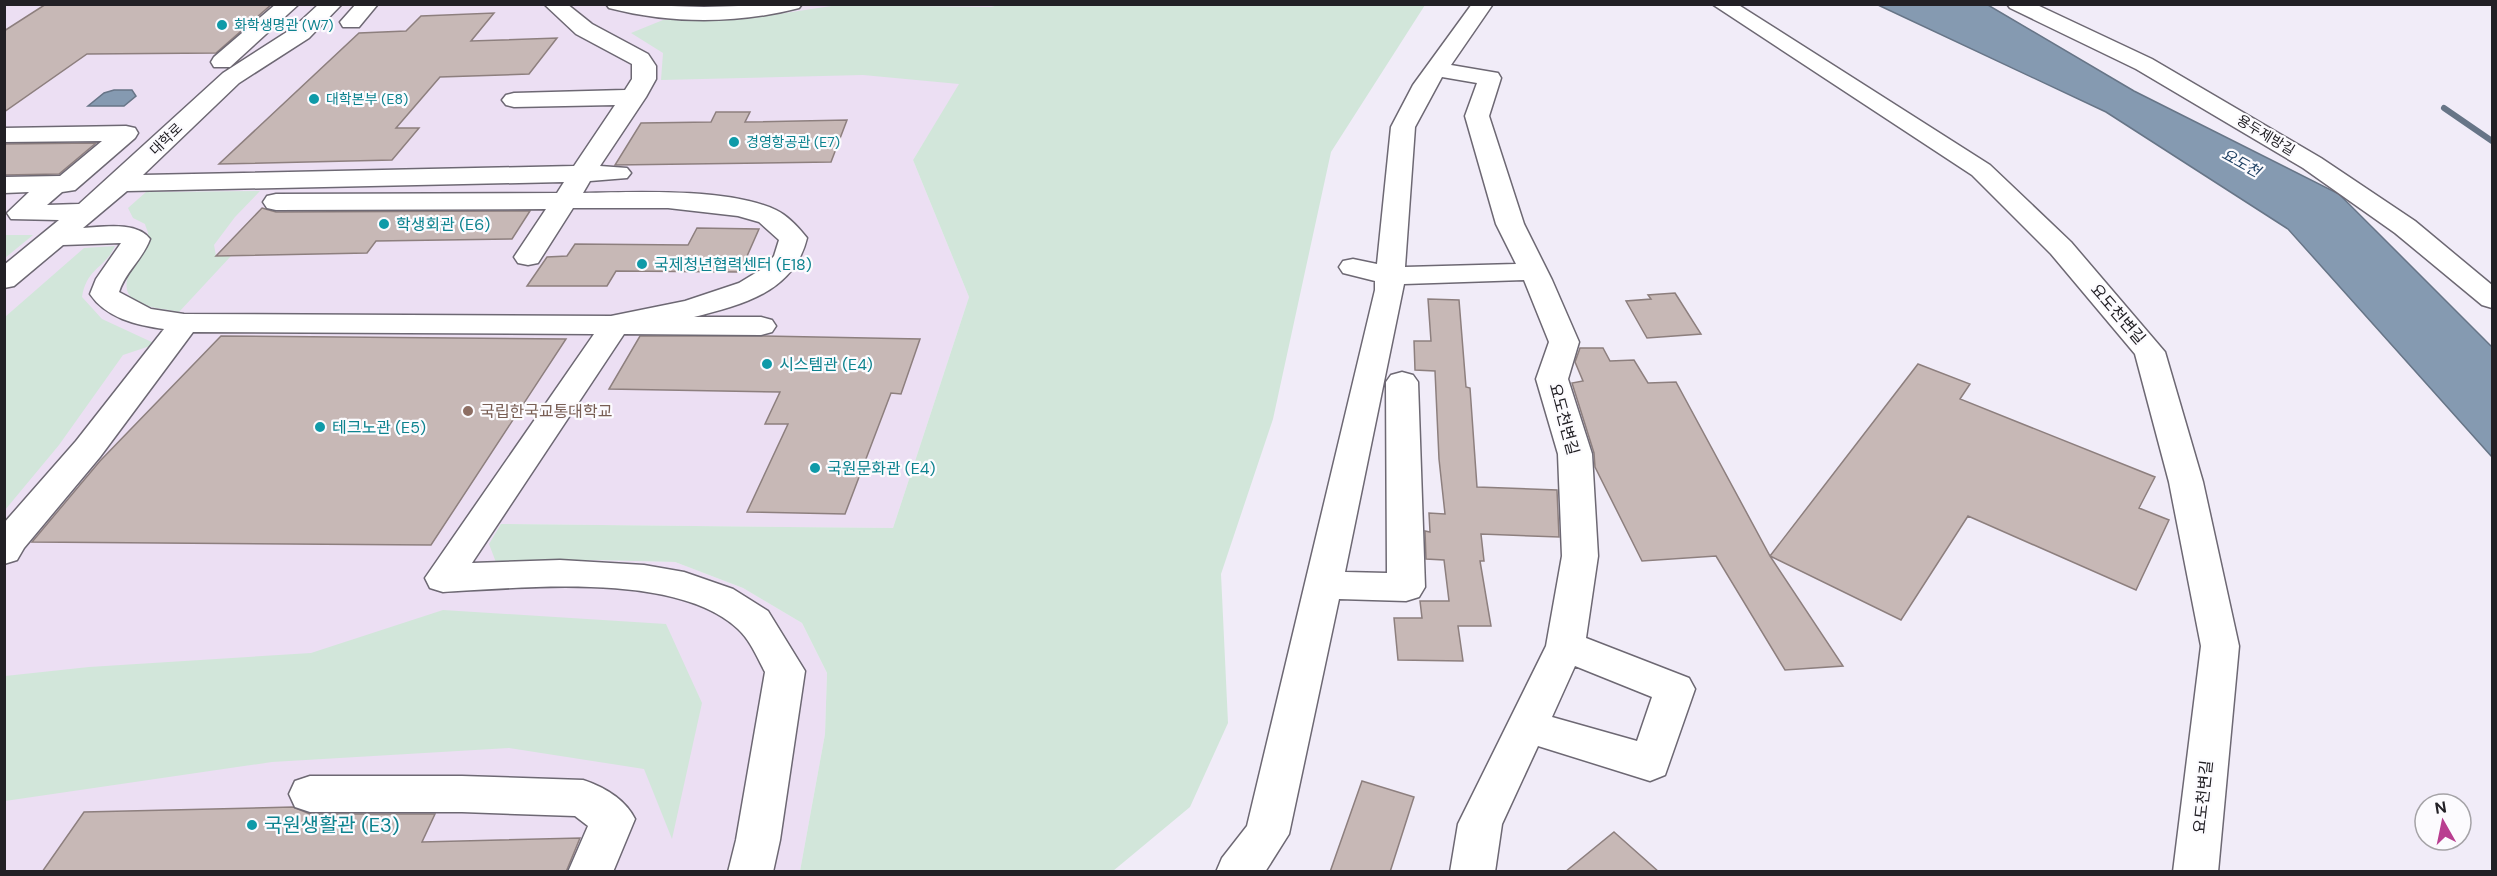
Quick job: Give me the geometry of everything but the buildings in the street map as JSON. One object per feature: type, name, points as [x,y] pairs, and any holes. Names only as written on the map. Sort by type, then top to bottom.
[{"type":"street","points":[[222,62],[289,4]]},
{"type":"street","name":"대학로","points":[[4,280],[120,183],[231,78],[301,33],[332,4]]},
{"type":"street","points":[[351,22],[368,4]]},
{"type":"street","points":[[528,257],[644,79],[645,66],[640,59],[584,29],[554,4]]},
{"type":"street","points":[[616,4],[690,14],[754,12],[792,4]]},
{"type":"street","points":[[1238,872],[1266,834],[1367,396],[1390,276],[1403,127],[1437,69],[1483,4]]},
{"type":"street","name":"요도천변길","points":[[1722,4],[1981,170],[2061,248],[2151,352],[2186,482],[2220,646],[2195,872]]},
{"type":"street","name":"용두제방길","points":[[2017,4],[2144,64],[2312,163],[2405,227],[2493,299]]},
{"type":"street","name":"요도천변길","points":[[1437,69],[1490,78],[1477,116],[1510,224],[1564,342],[1552,379],[1575,454],[1580,556],[1565,646],[1480,824],[1472,872]]},
{"type":"street","points":[[514,100],[634,97]]},
{"type":"street","points":[[564,119],[578,99]]},
{"type":"street","points":[[4,135],[126,133],[66,184],[4,185]]},
{"type":"street","points":[[120,183],[618,173]]},
{"type":"street","points":[[56,184],[20,213],[86,212]]},
{"type":"street","points":[[276,202],[668,200],[740,208],[768,216],[793,238],[793,250],[776,275],[749,289],[718,301],[616,324],[443,578],[559,574],[658,580],[718,598],[752,618],[785,671],[758,840],[750,872]]},
{"type":"street","points":[[56,237],[123,235],[136,239],[134,248],[106,282],[104,294],[116,307],[136,316],[184,323],[761,326]]},
{"type":"street","points":[[1353,267],[1390,276],[1488,275],[1533,270]]},
{"type":"street","points":[[4,551],[11,539],[88,449],[184,323]]},
{"type":"street","points":[[1324,585],[1406,587],[1402,382]]},
{"type":"street","points":[[1527,726],[1650,763],[1675,689],[1565,646]]},
{"type":"street","points":[[310,794],[462,794],[582,798],[613,819],[590,872]]},
{"type":"shaded area","name":"국립한국교통대학교","points":[[5,5],[1002,5],[991,7],[976,58],[913,160],[969,297],[893,528],[501,524],[593,560],[675,562],[743,588],[802,623],[827,673],[825,734],[800,871],[5,872]]},
{"type":"green space","points":[[1002,4],[1425,5],[1331,152],[1273,419],[1221,574],[1228,723],[1190,807],[1113,871],[800,871],[825,734],[827,673],[802,623],[743,588],[675,562],[593,560],[497,565],[489,544],[501,524],[893,528],[969,297],[913,160],[959,84],[863,75],[661,80],[663,53],[631,33],[663,20],[753,18],[838,5],[991,7]]},
{"type":"green space","points":[[260,191],[235,217],[214,245],[216,256],[231,256],[179,312],[141,304],[129,295],[126,286],[128,277],[148,233],[145,224],[133,218],[128,208],[146,192]]},
{"type":"green space","points":[[5,235],[33,235],[5,258]]},
{"type":"green space","points":[[115,246],[111,254],[88,280],[82,297],[102,319],[156,344],[123,355],[59,445],[5,510],[5,317],[84,248]]},
{"type":"green space","points":[[443,610],[666,624],[702,703],[672,839],[644,769],[509,748],[272,762],[5,801],[5,676],[89,667],[311,653]]},
{"type":"water","name":"요도천","points":[[1878,5],[1988,5],[2134,91],[2339,194],[2492,347],[2492,457],[2288,229],[2106,112]]},
{"type":"water","points":[[114,90],[132,90],[136,96],[124,106],[88,106],[104,93]]},
{"type":"waterway","points":[[2444,108],[2492,141]]},
{"type":"place","name":"화학생명관 (W7)","points":[[222,25]]},
{"type":"place","name":"대학본부 (E8)","points":[[314,99]]},
{"type":"place","name":"경영항공관 (E7)","points":[[734,142]]},
{"type":"place","name":"학생회관 (E6)","points":[[384,224]]},
{"type":"place","name":"국제청년협력센터 (E18)","points":[[642,264]]},
{"type":"place","name":"시스템관 (E4)","points":[[767,364]]},
{"type":"place","name":"국립한국교통대학교","points":[[468,411]]},
{"type":"place","name":"테크노관 (E5)","points":[[320,427]]},
{"type":"place","name":"국원문화관 (E4)","points":[[815,468]]},
{"type":"place","name":"국원생활관 (E3)","points":[[252,825]]}]
